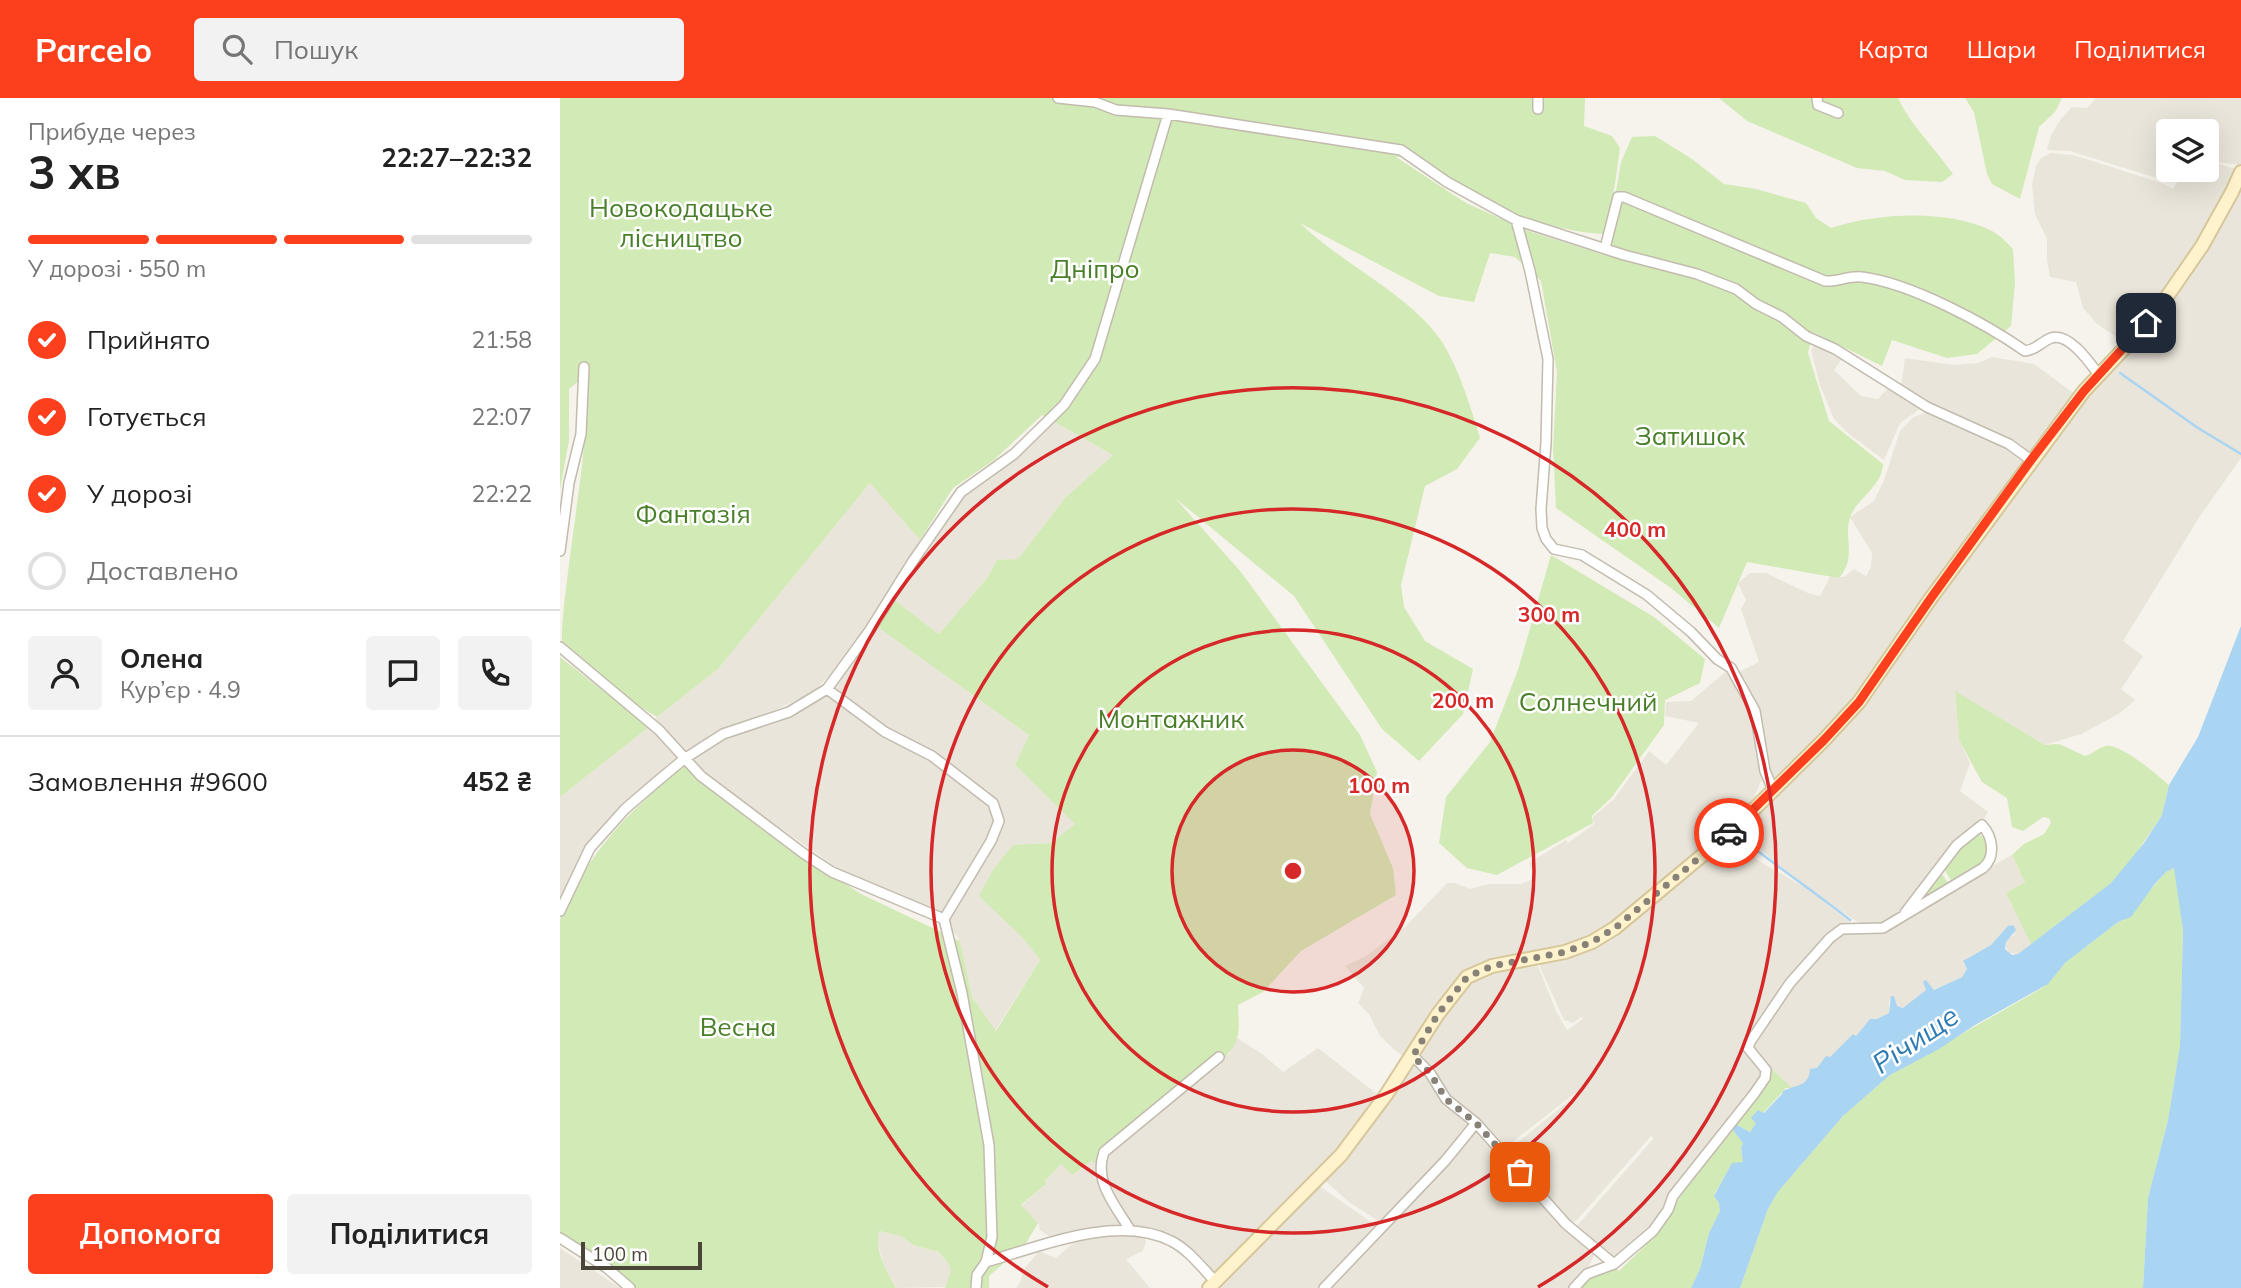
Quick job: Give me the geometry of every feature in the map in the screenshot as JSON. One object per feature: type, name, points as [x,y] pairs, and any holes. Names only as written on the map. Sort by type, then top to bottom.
[{"type":"street","points":[[1058,98],[1095,102],[1116,110],[1168,114],[1401,150],[1447,182],[1516,220],[1697,274],[1736,289],[1756,304],[1782,317],[1806,336],[1846,355],[1927,407],[2008,444],[2031,460]]},
{"type":"street","points":[[1538,98],[1538,109]]},
{"type":"street","points":[[1816,98],[1818,106],[1838,113]]},
{"type":"street","points":[[560,911],[590,848],[625,809],[684,759],[723,734],[789,712],[827,689],[870,630],[961,492],[1014,454],[1064,405],[1095,359],[1168,114]]},
{"type":"street","points":[[986,1262],[1082,1235],[1130,1230],[1173,1241],[1212,1285],[1341,1155],[1413,1056],[1438,1014],[1467,977],[1492,966],[1565,952],[1592,942],[1615,928],[1734,829],[1824,740],[1859,702],[2031,460],[2099,375],[2166,298],[2202,246],[2241,172]]},
{"type":"street","points":[[1605,248],[1618,197],[1624,197],[1825,281],[1837,282],[1852,276],[1891,284],[1978,322],[2025,351],[2032,350],[2052,338],[2060,338],[2069,342],[2099,375]]},
{"type":"street","points":[[1516,220],[1530,271],[1548,359],[1541,509],[1542,528],[1546,539],[1554,549],[1581,555],[1647,595],[1691,632],[1717,659],[1731,668],[1755,711],[1765,771],[1773,790]]},
{"type":"street","points":[[560,551],[569,483],[581,434],[584,367]]},
{"type":"street","points":[[560,647],[659,730],[684,759],[711,784],[832,872],[944,919]]},
{"type":"street","points":[[827,689],[885,732],[932,756],[993,803],[999,821],[944,919],[962,993],[987,1131],[992,1237],[986,1262],[977,1275],[976,1288]]},
{"type":"street","points":[[1574,1288],[1587,1273],[1614,1264],[1653,1231],[1668,1210],[1673,1196],[1765,1078],[1766,1070],[1748,1048],[1790,983],[1830,938],[1842,929],[1883,928],[1988,864],[1991,858],[1991,839],[1982,825],[1957,845],[1905,913]]},
{"type":"street","points":[[1413,1056],[1430,1073],[1446,1099],[1476,1123],[1566,1224],[1614,1264]]},
{"type":"street","points":[[1130,1230],[1106,1191],[1101,1171],[1104,1152],[1219,1057]]},
{"type":"street","points":[[1324,1288],[1445,1161],[1476,1123]]},
{"type":"street","points":[[560,1238],[607,1268],[630,1288]]},
{"type":"shaded area","points":[[2096,98],[2241,98],[2241,165],[2219,162],[2219,119],[2156,119],[2156,178],[2070,151],[2047,150],[2051,135],[2072,107],[2087,108]]},
{"type":"shaded area","points":[[2051,153],[2072,155],[2173,189],[2177,182],[2219,182],[2219,164],[2238,170],[2199,243],[2124,342],[2097,324],[2083,308],[2076,282],[2050,277],[2047,239],[2035,214],[2032,185],[2036,166],[2041,158]]},
{"type":"shaded area","points":[[2241,179],[2241,458],[2200,516],[2123,641],[2143,656],[2121,689],[2135,700],[2120,713],[2081,734],[2045,745],[1955,692],[1959,740],[1970,763],[1960,791],[1988,812],[1980,825],[1892,920],[1883,926],[1866,928],[1786,873],[1738,828],[1826,742],[2072,411],[2140,334]]},
{"type":"shaded area","points":[[1816,344],[1841,360],[1834,370],[1861,396],[1878,399],[1891,385],[1923,407],[1900,423],[1884,460],[1834,419],[1820,385],[1811,350]]},
{"type":"shaded area","points":[[1992,357],[2034,364],[2076,395],[2032,453],[1950,416],[1901,386],[1905,358],[1954,365],[1978,363]]},
{"type":"shaded area","points":[[1926,412],[1941,415],[2007,446],[2027,460],[1856,699],[1778,780],[1773,781],[1766,773],[1756,708],[1737,673],[1759,662],[1741,609],[1746,600],[1738,583],[1750,573],[1766,573],[1820,596],[1830,577],[1844,577],[1854,569],[1866,576],[1871,567],[1872,553],[1850,517],[1874,501],[1900,431],[1912,418]]},
{"type":"shaded area","points":[[1054,422],[1113,455],[1065,498],[1018,559],[997,560],[987,578],[939,634],[893,599],[953,509],[972,487]]},
{"type":"shaded area","points":[[870,483],[920,540],[892,588],[845,658],[815,691],[763,716],[721,730],[670,762],[618,811],[578,860],[560,900],[560,797],[718,669]]},
{"type":"shaded area","points":[[876,626],[1029,735],[1015,765],[1076,824],[1051,843],[1013,845],[1021,936],[1040,960],[995,1031],[972,997],[960,941],[938,910],[840,870],[701,772],[694,758],[713,740],[778,721],[814,700]]},
{"type":"shaded area","points":[[1729,669],[1753,712],[1763,777],[1751,804],[1737,821],[1590,940],[1480,966],[1407,1059],[1396,1051],[1380,1036],[1369,1014],[1358,1003],[1364,988],[1345,966],[1366,956],[1406,926],[1447,883],[1470,889],[1489,884],[1521,884],[1535,878],[1529,863],[1566,840],[1568,843],[1594,824],[1593,817],[1614,799],[1649,751],[1666,765],[1699,723],[1665,716],[1666,702],[1691,701]]},
{"type":"shaded area","points":[[1733,834],[1757,860],[1811,891],[1852,924],[1838,929],[1788,983],[1748,1035],[1746,1045],[1763,1068],[1762,1078],[1648,1232],[1614,1261],[1576,1227],[1654,1138],[1651,1136],[1577,1220],[1569,1224],[1506,1152],[1576,1095],[1575,1093],[1510,1144],[1502,1147],[1447,1097],[1418,1055],[1440,1015],[1469,979],[1482,971],[1536,961],[1556,1011],[1567,1030],[1583,1019],[1581,1017],[1573,1023],[1564,1020],[1539,960],[1593,944]]},
{"type":"shaded area","points":[[2012,855],[2025,882],[2006,893],[2031,944],[2018,954],[2009,953],[2005,945],[2014,935],[2014,926],[2011,925],[1991,945],[1963,963],[1967,969],[1962,977],[1934,990],[1926,980],[1926,990],[1904,1008],[1897,1006],[1894,996],[1889,1001],[1889,1013],[1877,1019],[1870,1019],[1856,1036],[1853,1035],[1798,1088],[1792,1088],[1752,1049],[1752,1042],[1806,968],[1843,931],[1865,932],[1909,913]]},
{"type":"shaded area","points":[[1237,1038],[1283,1072],[1318,1048],[1381,1097],[1339,1152],[1214,1278],[1173,1240],[1134,1229],[1106,1189],[1103,1158],[1107,1150],[1230,1053]]},
{"type":"shaded area","points":[[1413,1062],[1420,1064],[1445,1101],[1475,1123],[1386,1222],[1380,1222],[1349,1202],[1323,1179]]},
{"type":"shaded area","points":[[1476,1125],[1590,1247],[1595,1254],[1584,1275],[1569,1288],[1327,1288]]},
{"type":"shaded area","points":[[1091,1161],[1099,1165],[1127,1229],[1053,1239],[1040,1230],[1038,1223],[1021,1206],[1046,1184],[1044,1182],[1061,1164],[1072,1175]]},
{"type":"shaded area","points":[[1317,1184],[1372,1223],[1376,1229],[1322,1288],[1213,1288]]},
{"type":"shaded area","points":[[879,1231],[901,1236],[913,1245],[939,1252],[951,1271],[946,1287],[896,1288],[883,1263],[877,1240]]},
{"type":"shaded area","points":[[1141,1235],[1146,1241],[1143,1251],[1126,1259],[1150,1288],[1016,1288],[1024,1269],[1039,1251],[1056,1258],[1080,1237]]},
{"type":"shaded area","points":[[560,1248],[620,1288],[560,1288]]},
{"type":"green space","points":[[560,98],[1585,98],[1584,126],[1612,136],[1620,148],[1604,234],[1565,229],[1506,210],[1470,192],[1422,161],[1396,157],[1466,203],[1528,231],[1605,255],[1621,162],[1632,137],[1655,136],[1692,159],[1724,184],[1756,189],[1806,203],[1816,218],[1831,228],[1870,219],[1934,216],[1974,224],[1992,231],[2013,249],[2015,283],[2011,326],[1977,354],[1947,358],[1892,340],[1882,366],[1813,332],[1808,353],[1829,421],[1883,464],[1882,472],[1851,515],[1848,562],[1839,578],[1747,562],[1719,628],[1671,588],[1556,508],[1553,449],[1557,372],[1541,281],[1515,257],[1490,253],[1474,302],[1439,296],[1300,223],[1411,307],[1427,323],[1447,349],[1468,400],[1480,438],[1457,469],[1425,486],[1401,585],[1404,607],[1425,641],[1473,669],[1463,714],[1419,761],[1382,729],[1294,596],[1175,498],[1241,572],[1360,735],[1377,772],[1370,814],[1393,868],[1396,895],[1301,951],[1263,992],[1238,1005],[1237,1038],[1217,1066],[1131,1135],[1099,1165],[1091,1161],[1072,1175],[1061,1164],[1045,1181],[1046,1184],[1021,1205],[1038,1223],[1025,1245],[989,1276],[989,1288],[945,1288],[951,1271],[939,1252],[913,1245],[901,1236],[879,1231],[880,1253],[896,1288],[635,1288],[609,1264],[560,1234],[560,920],[574,891],[596,853],[621,823],[684,765],[765,831],[861,894],[960,941],[972,997],[996,1031],[1040,960],[1021,936],[979,896],[993,870],[1013,845],[1051,843],[1075,824],[1015,765],[1029,735],[876,626],[893,599],[939,634],[987,578],[997,560],[1018,559],[1065,498],[1113,455],[1042,415],[994,460],[953,488],[920,540],[870,483],[718,669],[657,717],[634,703],[591,672],[562,641],[584,446],[586,375],[569,389],[569,440],[560,490]]},
{"type":"green space","points":[[1719,98],[1898,98],[1916,127],[1953,174],[1942,182],[1905,180],[1885,171],[1857,168],[1747,121]]},
{"type":"green space","points":[[1965,98],[2062,98],[2055,112],[2039,127],[2020,199],[1992,184],[1987,174],[1974,112]]},
{"type":"green space","name":"Солнечний","points":[[1551,555],[1654,617],[1705,659],[1700,683],[1665,700],[1664,725],[1612,797],[1592,816],[1593,823],[1497,875],[1467,868],[1439,843],[1446,797],[1490,742],[1518,670]]},
{"type":"green space","points":[[560,657],[649,727],[560,797]]},
{"type":"green space","points":[[1955,691],[2045,745],[2059,744],[2085,756],[2103,747],[2112,746],[2139,761],[2169,785],[2162,815],[2130,862],[2111,883],[2031,944],[2006,893],[2025,882],[2012,855],[2024,844],[2044,834],[2051,823],[2049,818],[2043,817],[2023,831],[2012,827],[2007,798],[1982,782],[1959,740]]},
{"type":"green space","points":[[1976,833],[1985,841],[1987,862],[1954,881],[1951,880],[1942,866],[1960,845]]},
{"type":"green space","points":[[2175,868],[2183,931],[2180,1046],[2168,1120],[2148,1198],[2143,1288],[1740,1288],[1768,1209],[1777,1193],[1843,1116],[1890,1075],[2044,987],[2065,963],[2124,920],[2166,872]]},
{"type":"green space","points":[[1938,872],[1949,884],[1925,899],[1921,897]]},
{"type":"green space","points":[[1768,1065],[1792,1088],[1786,1088],[1750,1132],[1737,1125],[1743,1143],[1743,1162],[1732,1164],[1714,1195],[1721,1211],[1709,1233],[1700,1269],[1691,1288],[1578,1288],[1588,1277],[1614,1266],[1619,1271],[1645,1246],[1682,1194],[1674,1189],[1762,1078],[1763,1068]]},
{"type":"water","name":"Річище","points":[[2241,626],[2241,1288],[2143,1288],[2148,1198],[2168,1120],[2180,1046],[2183,931],[2174,868],[2166,872],[2154,885],[2131,917],[2118,922],[2065,963],[2048,984],[1890,1075],[1843,1116],[1777,1193],[1768,1209],[1740,1288],[1691,1288],[1700,1269],[1709,1233],[1720,1211],[1714,1196],[1732,1163],[1743,1162],[1743,1143],[1733,1130],[1734,1127],[1737,1125],[1750,1132],[1756,1123],[1751,1118],[1758,1110],[1764,1113],[1783,1091],[1801,1085],[1807,1079],[1810,1069],[1817,1068],[1826,1056],[1830,1057],[1853,1034],[1856,1036],[1870,1019],[1877,1019],[1889,1013],[1891,996],[1894,996],[1897,1006],[1903,1008],[1926,990],[1923,982],[1926,980],[1934,990],[1962,977],[1967,969],[1963,961],[1991,945],[2008,926],[2013,925],[2016,930],[2006,942],[2005,949],[2012,955],[2018,954],[2111,883],[2144,843],[2162,815],[2169,785],[2198,737]]},
{"type":"waterway","points":[[2120,373],[2198,428],[2241,454]]},
{"type":"waterway","points":[[1739,836],[1850,920]]},
{"type":"way so far","points":[[1520,1172],[1476,1123],[1446,1099],[1430,1073],[1413,1056],[1438,1014],[1467,977],[1481,969],[1565,952],[1592,942],[1615,928],[1729,833]]},
{"type":"route","points":[[1729,833],[1859,702],[2031,460],[2084,391],[2146,323]]},
{"type":"park label","name":"Новокодацьке лісництво","points":[[681,222]]},
{"type":"park label","name":"Дніпро","points":[[1095,268]]},
{"type":"park label","name":"Затишок","points":[[1690,435]]},
{"type":"park label","name":"Фантазія","points":[[693,513]]},
{"type":"park label","name":"Монтажник","points":[[1171,718]]},
{"type":"park label","name":"Весна","points":[[738,1026]]}]
